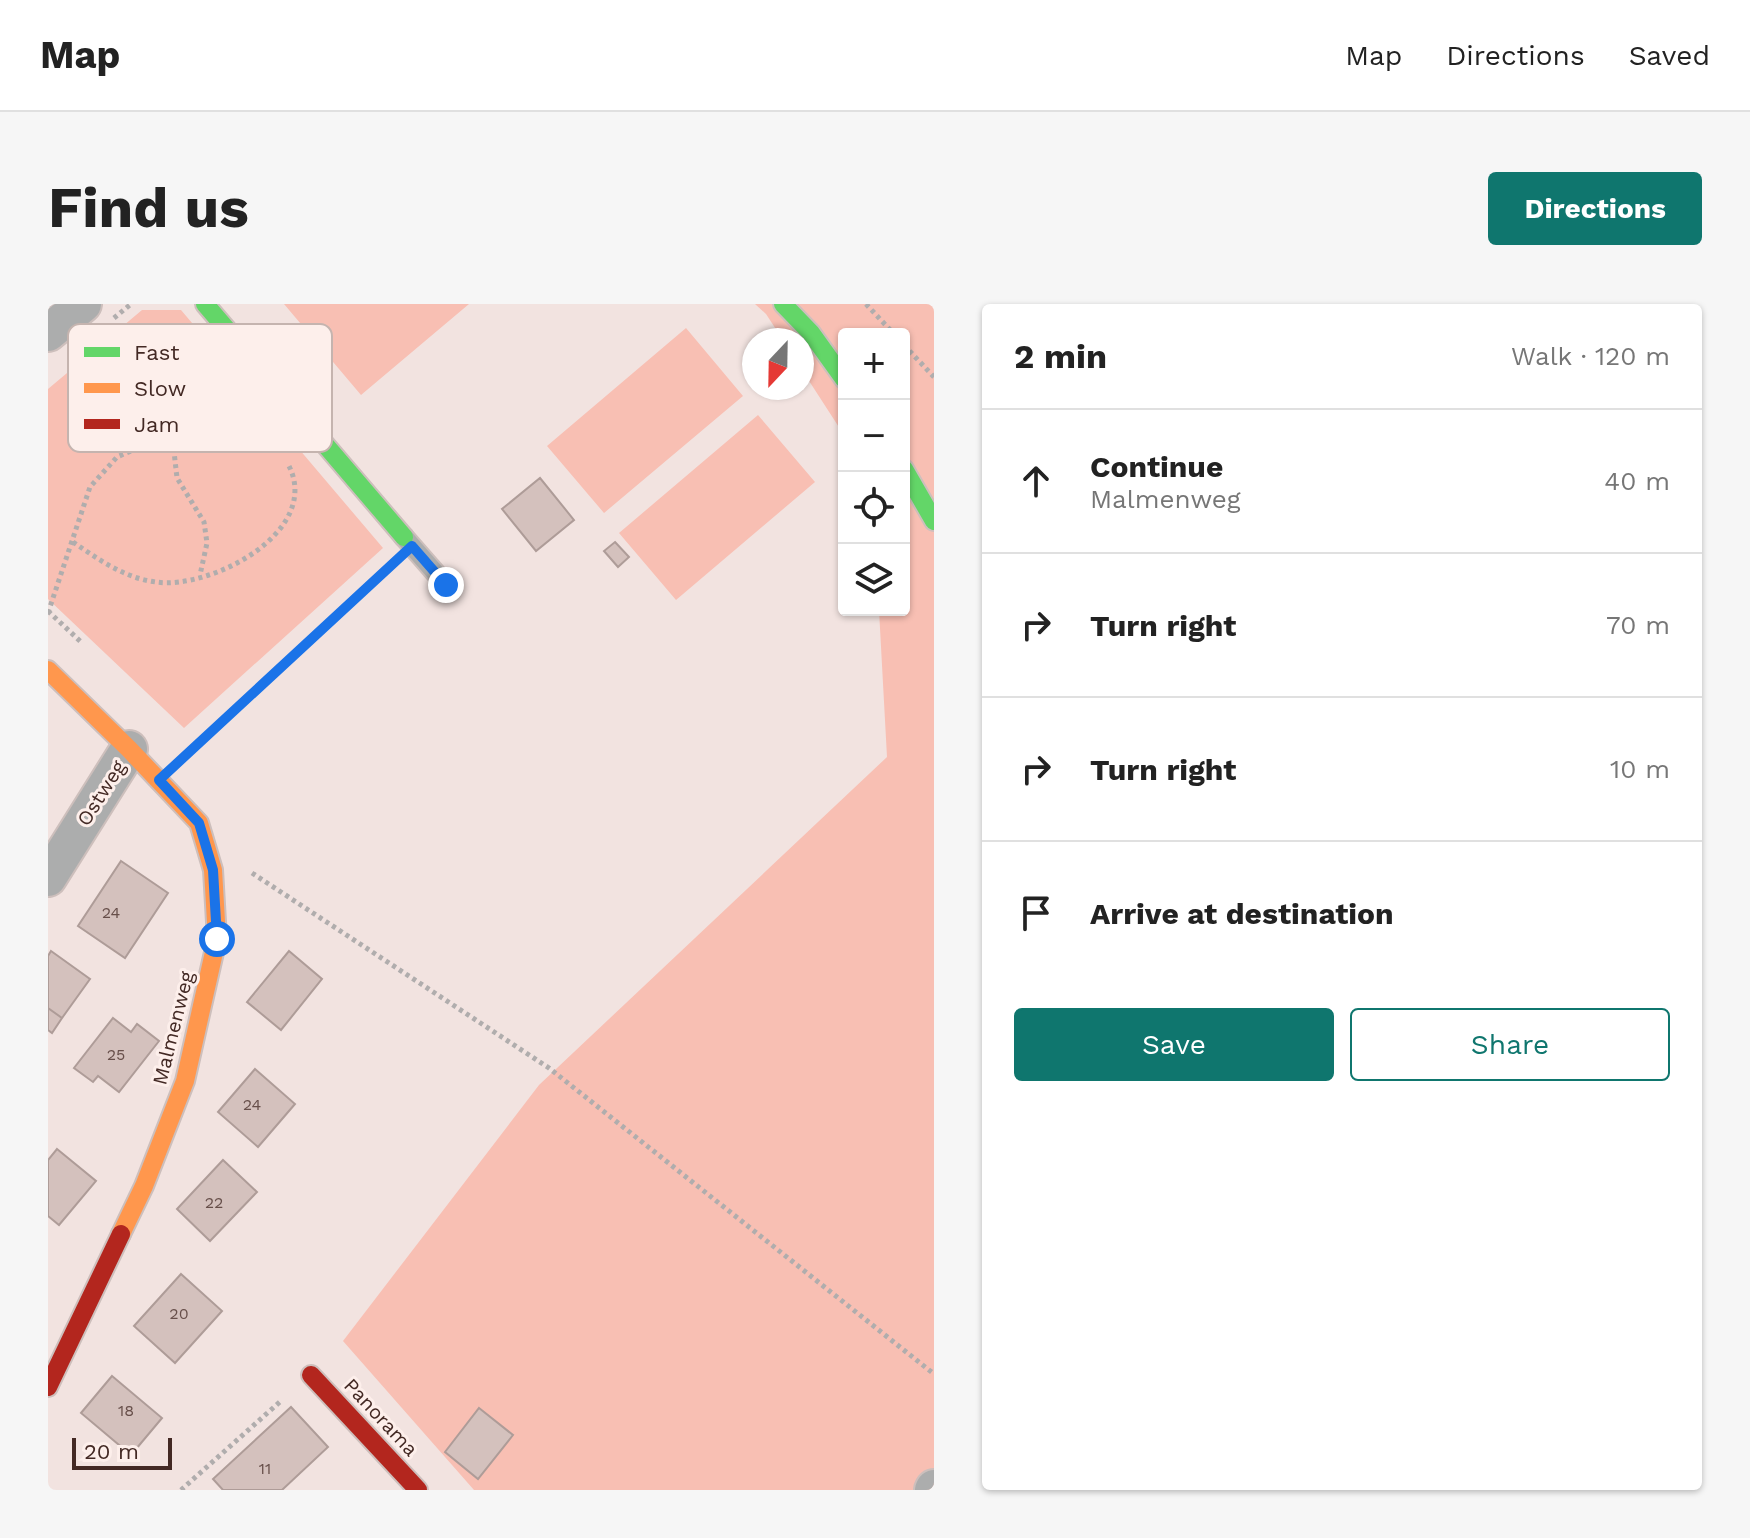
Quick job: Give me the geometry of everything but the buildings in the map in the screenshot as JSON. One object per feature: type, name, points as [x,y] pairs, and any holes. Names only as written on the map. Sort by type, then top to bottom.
[{"type":"street","points":[[48,333],[83,304]]},
{"type":"street","points":[[205,304],[222,324]]},
{"type":"street","points":[[783,304],[811,333],[838,371]]},
{"type":"street","points":[[331,452],[408,542]]},
{"type":"street","points":[[906,472],[934,521]]},
{"type":"street","name":"Malmenweg","points":[[48,670],[199,823],[213,870],[217,939],[185,1081],[144,1186],[48,1387]]},
{"type":"street","name":"Ostweg","points":[[48,878],[129,749]]},
{"type":"street","name":"Panorama","points":[[311,1375],[418,1490]]},
{"type":"lane","points":[[408,542],[446,585]]},
{"type":"path","points":[[866,304],[888,328]]},
{"type":"path","points":[[910,351],[934,377]]},
{"type":"path","points":[[81,642],[48,611],[90,487],[117,457],[129,452]]},
{"type":"path","points":[[174,452],[177,478],[204,522],[207,543],[200,576]]},
{"type":"path","points":[[73,542],[107,566],[156,583],[185,581],[247,559],[273,537],[293,508],[295,477],[281,452]]},
{"type":"path","points":[[159,780],[408,542]]},
{"type":"path","points":[[205,842],[549,1068],[934,1374]]},
{"type":"path","points":[[181,1490],[311,1375]]},
{"type":"shaded area","points":[[284,304],[469,304],[361,395],[332,361],[332,324],[301,324]]},
{"type":"shaded area","points":[[755,304],[934,304],[934,1490],[474,1490],[343,1341],[539,1085],[887,757],[879,616],[910,616],[910,328],[838,328],[838,426],[814,389],[814,328],[775,328]]},
{"type":"shaded area","points":[[142,310],[181,310],[193,324],[125,324]]},
{"type":"shaded area","points":[[686,328],[742,395],[604,513],[547,446]]},
{"type":"shaded area","points":[[68,372],[68,452],[302,452],[383,548],[184,728],[48,599],[48,389]]},
{"type":"shaded area","points":[[758,415],[815,482],[676,600],[619,533]]},
{"type":"traffic: fast","points":[[205,304],[222,324]]},
{"type":"traffic: fast","points":[[783,304],[811,333],[838,371]]},
{"type":"traffic: fast","points":[[331,452],[404,537]]},
{"type":"traffic: fast","points":[[906,472],[934,521]]},
{"type":"traffic: slow","points":[[48,670],[199,823],[213,870],[217,939],[185,1081],[144,1186],[121,1234]]},
{"type":"traffic: jam","points":[[48,1387],[121,1234]]},
{"type":"traffic: jam","points":[[311,1375],[418,1490]]},
{"type":"route","points":[[217,939],[213,870],[199,823],[159,780],[412,546],[446,585]]}]
